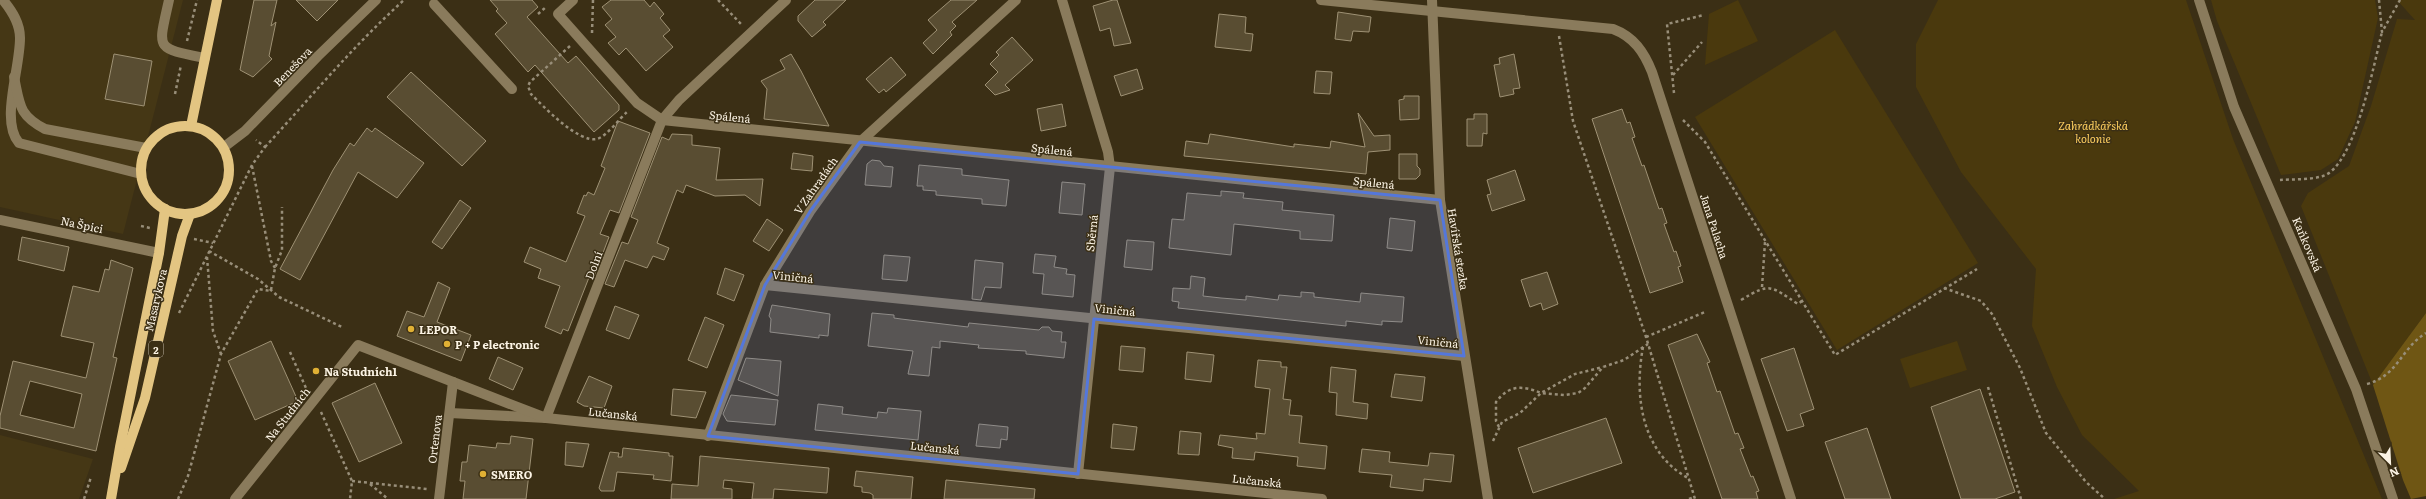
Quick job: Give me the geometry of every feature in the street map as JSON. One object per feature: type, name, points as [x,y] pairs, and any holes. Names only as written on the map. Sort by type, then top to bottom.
[{"type":"main road","points":[[191,126],[217,0]]},
{"type":"main road","points":[[177,126],[191,126],[204,129],[215,137],[224,147],[230,173],[220,198],[211,206],[190,214],[179,214],[165,209],[150,197],[144,186],[141,174],[142,161],[146,148],[154,138],[164,131],[177,126]]},
{"type":"main road","name":"Masarykova","points":[[111,499],[159,253],[165,209]]},
{"type":"main road","name":"Masarykova","points":[[115,482],[145,398],[182,236],[190,214]]},
{"type":"street","points":[[3,0],[13,12],[20,37],[14,76],[4,111],[6,128],[12,139],[19,143],[141,174]]},
{"type":"street","points":[[169,0],[161,37],[165,47],[170,51],[206,58]]},
{"type":"street","name":"Benešova","points":[[224,147],[246,131],[318,56],[376,0]]},
{"type":"street","points":[[573,0],[558,14],[637,103],[662,120]]},
{"type":"street","name":"Dolní","points":[[546,418],[662,120],[679,100],[786,0]]},
{"type":"street","name":"V Zahradách","points":[[708,436],[764,286],[811,210],[860,142],[1016,0]]},
{"type":"street","name":"Sběrná","points":[[1062,0],[1108,152],[1110,167],[1078,474]]},
{"type":"street","name":"Jana Palacha","points":[[1321,0],[1613,29],[1635,41],[1649,62],[1791,499]]},
{"type":"street","name":"Havířská stezka","points":[[1432,0],[1440,200],[1488,499]]},
{"type":"street","name":"Kaňkovská","points":[[2199,0],[2234,106],[2268,181],[2356,389],[2393,499]]},
{"type":"street","points":[[434,4],[512,89]]},
{"type":"street","points":[[14,76],[21,108],[31,122],[45,129],[146,148]]},
{"type":"street","name":"Spálená","points":[[662,120],[860,142],[1440,200]]},
{"type":"street","name":"Na Špici","points":[[0,220],[159,253]]},
{"type":"street","name":"Viničná","points":[[764,286],[1464,356]]},
{"type":"street","name":"Lučanská","points":[[358,344],[546,418]]},
{"type":"street","name":"Na Studních","points":[[235,499],[358,344]]},
{"type":"street","name":"Ortenova","points":[[440,495],[453,382]]},
{"type":"street","name":"Lučanská","points":[[450,413],[546,418],[1322,499]]},
{"type":"path","points":[[176,319],[252,165],[265,147],[326,81],[339,63],[404,0]]},
{"type":"path","points":[[593,0],[592,37],[584,44],[574,43],[530,82],[528,86],[531,94],[569,128],[591,139],[601,136],[637,103]]},
{"type":"path","points":[[718,0],[749,33]]},
{"type":"path","points":[[2379,0],[2382,32]]},
{"type":"path","points":[[2268,181],[2323,176],[2335,169],[2343,158],[2360,119],[2382,32],[2400,0]]},
{"type":"path","points":[[1674,98],[1667,24],[1704,15]]},
{"type":"path","points":[[1557,23],[1573,121],[1646,336],[1695,498],[1689,499]]},
{"type":"path","points":[[1673,75],[1702,42]]},
{"type":"path","points":[[1681,114],[1682,119],[1705,142],[1835,355],[1977,269]]},
{"type":"path","points":[[256,140],[265,147]]},
{"type":"path","points":[[252,165],[271,261],[275,268]]},
{"type":"path","points":[[271,291],[275,268],[282,250],[282,207]]},
{"type":"path","points":[[1762,287],[1765,242]]},
{"type":"path","points":[[209,251],[258,279],[279,297],[342,327]]},
{"type":"path","points":[[207,255],[213,331],[221,354]]},
{"type":"path","points":[[1741,300],[1762,287],[1774,288],[1798,304],[1802,301]]},
{"type":"path","points":[[1944,288],[1964,293],[1981,301],[1992,314],[2020,368],[2046,433],[2086,482],[2106,499]]},
{"type":"path","points":[[178,499],[188,476],[221,354],[258,289],[271,291]]},
{"type":"path","points":[[1646,336],[1705,312]]},
{"type":"path","points":[[2356,389],[2380,381],[2394,369],[2406,351],[2426,332]]},
{"type":"path","points":[[1492,443],[1502,422],[1520,413],[1541,393],[1575,374],[1624,360],[1648,344]]},
{"type":"path","points":[[1643,347],[1638,383],[1642,416],[1658,449],[1679,473],[1689,479]]},
{"type":"path","points":[[1499,427],[1496,421],[1494,408],[1501,394],[1516,387],[1527,388],[1541,393],[1565,395],[1578,393],[1585,388],[1603,367]]},
{"type":"path","points":[[1988,387],[2021,499]]},
{"type":"path","points":[[315,399],[352,481],[350,499]]},
{"type":"path","points":[[84,499],[91,477]]},
{"type":"path","points":[[352,481],[440,495]]},
{"type":"path","points":[[370,484],[388,499]]},
{"type":"highlighted area","points":[[860,142],[1440,200],[1464,356],[1094,319],[1078,474],[708,436],[765,285],[811,210]]},
{"type":"shaded area","points":[[0,0],[183,0],[123,234],[0,207]]},
{"type":"shaded area","points":[[2426,313],[2426,496],[2411,499],[2403,480],[2373,385]]},
{"type":"shaded area","points":[[0,435],[93,459],[79,499],[0,499]]},
{"type":"green space","points":[[1738,0],[1758,41],[1705,65],[1709,14]]},
{"type":"green space","name":"Zahrádkářská kolonie","points":[[1938,0],[2186,0],[2233,139],[2382,499],[2114,499],[2139,491],[2082,435],[2057,387],[2032,326],[2036,269],[1961,172],[1916,87],[1916,44]]},
{"type":"green space","points":[[2211,0],[2375,0],[2378,18],[2355,122],[2338,159],[2321,170],[2281,175],[2217,21]]},
{"type":"green space","points":[[2397,0],[2426,0],[2426,313],[2373,385],[2301,206],[2308,193],[2349,166],[2371,106],[2397,19],[2415,20]]},
{"type":"green space","points":[[1835,30],[1978,263],[1837,350],[1695,117]]},
{"type":"green space","points":[[1957,341],[1967,370],[1910,388],[1900,359]]},
{"type":"building","points":[[254,0],[277,0],[271,26],[276,22],[269,56],[272,59],[253,77],[240,70]]},
{"type":"building","points":[[296,0],[338,0],[317,21]]},
{"type":"building","points":[[490,0],[532,0],[538,7],[527,17],[568,63],[576,56],[619,105],[619,110],[594,132],[535,65],[528,72],[495,34],[507,23],[496,11],[498,9]]},
{"type":"building","points":[[611,0],[644,0],[650,7],[654,2],[664,14],[660,18],[670,30],[663,36],[673,47],[646,71],[626,48],[619,55],[608,43],[616,37],[605,25],[612,19],[602,7]]},
{"type":"building","points":[[815,0],[846,0],[823,22],[826,25],[812,37],[798,21],[798,16]]},
{"type":"building","points":[[951,0],[977,0],[952,22],[956,26],[950,32],[952,35],[933,54],[923,43],[937,30],[928,20]]},
{"type":"building","points":[[1117,0],[1131,43],[1114,46],[1110,28],[1100,31],[1093,6]]},
{"type":"building","points":[[1338,12],[1371,17],[1369,32],[1353,31],[1351,41],[1335,39]]},
{"type":"building","points":[[1219,14],[1246,17],[1245,33],[1253,34],[1251,51],[1215,47]]},
{"type":"building","points":[[1012,37],[1033,60],[1005,85],[1010,90],[995,95],[985,85],[998,72],[990,64],[999,55],[996,52]]},
{"type":"building","points":[[114,54],[152,61],[144,106],[105,99]]},
{"type":"building","points":[[791,54],[829,126],[764,119],[767,89],[761,81],[785,69],[780,60]]},
{"type":"building","points":[[1514,54],[1520,88],[1513,89],[1514,94],[1500,97],[1494,65],[1500,64],[1499,58]]},
{"type":"building","points":[[891,57],[906,75],[886,92],[884,89],[879,93],[866,79]]},
{"type":"building","points":[[1137,69],[1143,89],[1121,96],[1114,76]]},
{"type":"building","points":[[1316,71],[1332,72],[1330,94],[1314,93]]},
{"type":"building","points":[[411,72],[486,141],[462,166],[387,97]]},
{"type":"building","points":[[1404,96],[1419,96],[1419,119],[1400,120],[1399,100],[1404,99]]},
{"type":"building","points":[[1062,104],[1066,126],[1041,131],[1037,109]]},
{"type":"building","points":[[1622,109],[1627,123],[1630,122],[1635,137],[1632,138],[1642,166],[1644,165],[1659,209],[1662,208],[1667,223],[1664,224],[1674,252],[1676,251],[1681,266],[1678,267],[1683,282],[1650,293],[1592,119]]},
{"type":"building","points":[[1358,113],[1374,136],[1390,135],[1390,150],[1368,152],[1366,174],[1184,156],[1186,141],[1208,144],[1210,134],[1294,147],[1294,144],[1330,148],[1331,141],[1365,147]]},
{"type":"building","points":[[1474,114],[1487,114],[1487,134],[1483,133],[1482,146],[1467,146],[1467,119],[1474,119]]},
{"type":"building","points":[[618,121],[650,133],[619,213],[610,210],[600,234],[609,237],[593,279],[589,277],[568,331],[563,329],[561,334],[545,327],[560,286],[538,278],[541,269],[524,262],[530,247],[566,262],[585,216],[577,213],[584,195],[586,196],[588,192],[594,195],[605,168],[601,166]]},
{"type":"building","points":[[367,128],[372,132],[375,128],[424,163],[397,198],[358,172],[300,280],[280,269],[333,170],[350,143],[354,146]]},
{"type":"building","points":[[672,134],[692,135],[692,145],[720,148],[716,180],[763,179],[760,206],[745,195],[715,196],[686,185],[683,193],[677,190],[657,243],[669,248],[664,260],[653,256],[647,268],[625,260],[614,287],[605,284],[622,242],[628,244],[638,220],[631,217],[662,137],[669,140]]},
{"type":"building","points":[[793,153],[813,156],[812,171],[791,169]]},
{"type":"building","points":[[1399,154],[1417,154],[1417,166],[1420,169],[1420,175],[1416,179],[1399,179]]},
{"type":"building","points":[[872,160],[880,161],[884,166],[893,167],[891,187],[865,185],[867,164]]},
{"type":"building","points":[[919,165],[962,169],[962,175],[1009,180],[1006,206],[982,204],[982,199],[936,195],[936,191],[923,190],[923,186],[917,186]]},
{"type":"building","points":[[1515,170],[1525,200],[1492,211],[1487,195],[1491,194],[1487,180]]},
{"type":"building","points":[[1062,182],[1085,184],[1082,215],[1059,213]]},
{"type":"building","points":[[1221,191],[1244,193],[1243,198],[1283,202],[1282,210],[1334,215],[1332,241],[1300,239],[1300,231],[1234,224],[1231,255],[1169,248],[1172,219],[1184,220],[1187,193],[1221,196]]},
{"type":"building","points":[[460,200],[471,208],[442,249],[432,242]]},
{"type":"building","points":[[1390,218],[1415,221],[1412,251],[1387,248]]},
{"type":"building","points":[[767,219],[783,230],[769,251],[753,241]]},
{"type":"building","points":[[22,237],[69,247],[64,271],[18,260]]},
{"type":"building","points":[[1127,240],[1154,242],[1152,270],[1124,267]]},
{"type":"building","points":[[1035,254],[1056,256],[1054,267],[1067,269],[1066,274],[1075,275],[1073,297],[1042,294],[1044,274],[1033,273]]},
{"type":"building","points":[[884,255],[910,257],[907,281],[882,279]]},
{"type":"building","points":[[111,260],[133,268],[113,357],[117,358],[96,451],[0,428],[0,416],[13,361],[86,378],[94,343],[61,336],[73,286],[99,292],[105,269],[109,270]],"holes":[[[30,381],[82,394],[74,428],[20,415]]]},
{"type":"building","points":[[975,260],[1003,263],[1001,288],[985,287],[981,300],[972,299]]},
{"type":"building","points":[[725,268],[744,275],[734,301],[717,294]]},
{"type":"building","points":[[1547,272],[1558,304],[1543,310],[1541,303],[1530,307],[1521,280]]},
{"type":"building","points":[[1191,276],[1205,278],[1203,296],[1221,298],[1246,300],[1246,296],[1278,300],[1279,295],[1301,297],[1301,292],[1314,293],[1314,297],[1360,302],[1361,293],[1404,297],[1402,322],[1382,321],[1382,325],[1346,321],[1346,326],[1178,308],[1179,302],[1172,301],[1173,288],[1190,289]]},
{"type":"building","points":[[438,282],[450,288],[437,322],[471,335],[461,361],[397,336],[407,311],[424,317]]},
{"type":"building","points":[[772,305],[830,314],[828,336],[819,335],[819,338],[770,332],[771,319],[769,316]]},
{"type":"building","points":[[615,306],[639,315],[629,339],[606,330]]},
{"type":"building","points":[[872,313],[894,315],[894,318],[968,327],[969,323],[1039,330],[1042,327],[1049,327],[1052,331],[1062,332],[1061,342],[1066,342],[1064,358],[1026,354],[1026,351],[978,348],[979,345],[940,341],[940,348],[932,347],[929,376],[908,374],[913,351],[868,346]]},
{"type":"building","points":[[705,317],[724,325],[707,368],[688,360]]},
{"type":"building","points":[[1697,334],[1710,362],[1707,363],[1717,392],[1720,391],[1735,434],[1738,433],[1744,448],[1740,449],[1751,477],[1753,476],[1759,491],[1756,492],[1758,499],[1722,499],[1668,345]]},
{"type":"building","points":[[271,341],[298,401],[255,420],[228,361]]},
{"type":"building","points":[[1121,346],[1145,348],[1143,372],[1119,370]]},
{"type":"building","points":[[1794,348],[1814,409],[1800,414],[1804,426],[1787,431],[1761,359]]},
{"type":"building","points":[[1187,352],[1214,355],[1211,382],[1185,379]]},
{"type":"building","points":[[498,357],[523,368],[513,390],[489,379]]},
{"type":"building","points":[[746,358],[781,361],[778,396],[738,380]]},
{"type":"building","points":[[1258,360],[1281,362],[1281,367],[1287,367],[1283,399],[1291,400],[1289,415],[1302,416],[1299,443],[1327,446],[1325,469],[1297,466],[1298,457],[1255,452],[1254,460],[1232,458],[1233,448],[1218,445],[1220,435],[1257,439],[1256,433],[1265,434],[1270,389],[1255,387]]},
{"type":"building","points":[[1331,367],[1356,370],[1353,402],[1368,404],[1367,419],[1336,415],[1337,393],[1329,392]]},
{"type":"building","points":[[1395,374],[1425,377],[1422,401],[1391,397]]},
{"type":"building","points":[[589,376],[612,386],[604,408],[584,406],[577,402]]},
{"type":"building","points":[[375,383],[402,443],[359,462],[332,403]]},
{"type":"building","points":[[673,389],[706,392],[696,418],[671,415]]},
{"type":"building","points":[[1980,389],[2015,492],[1995,499],[1961,499],[1931,407]]},
{"type":"building","points":[[731,395],[778,400],[775,425],[727,421],[723,414]]},
{"type":"building","points":[[818,404],[843,407],[842,414],[877,418],[878,412],[887,413],[888,408],[921,411],[918,440],[815,430]]},
{"type":"building","points":[[1606,418],[1622,463],[1533,493],[1518,448]]},
{"type":"building","points":[[979,424],[1008,427],[1007,440],[1001,439],[1000,448],[976,446]]},
{"type":"building","points":[[1113,424],[1137,427],[1134,450],[1111,448]]},
{"type":"building","points":[[1867,428],[1891,499],[1845,499],[1825,442]]},
{"type":"building","points":[[1180,431],[1201,433],[1199,455],[1178,454]]},
{"type":"building","points":[[511,436],[533,439],[526,499],[463,499],[465,481],[460,481],[462,462],[467,462],[469,445],[496,448],[497,443],[510,444]]},
{"type":"building","points":[[566,442],[589,444],[583,467],[565,465]]},
{"type":"building","points":[[623,448],[669,453],[669,456],[673,456],[671,481],[653,479],[654,475],[617,472],[614,491],[601,491],[599,488],[610,452],[619,453],[618,457],[622,457]]},
{"type":"building","points":[[1362,449],[1390,452],[1389,462],[1428,466],[1430,453],[1454,455],[1451,482],[1424,479],[1423,491],[1390,487],[1392,475],[1359,472]]},
{"type":"building","points":[[700,456],[829,468],[827,493],[774,489],[773,499],[752,499],[754,483],[724,480],[723,488],[732,489],[732,499],[671,499],[672,484],[698,486]]},
{"type":"building","points":[[856,471],[913,477],[911,499],[873,499],[873,495],[870,493],[862,492],[862,487],[854,486]]},
{"type":"building","points":[[946,480],[1035,489],[1034,499],[944,499]]},
{"type":"place","name":"LEPOR","points":[[411,329]]},
{"type":"place","name":"P + P electronic","points":[[447,344]]},
{"type":"place","name":"Na Studních1","points":[[316,371]]},
{"type":"place","name":"SMERO","points":[[483,474]]}]
